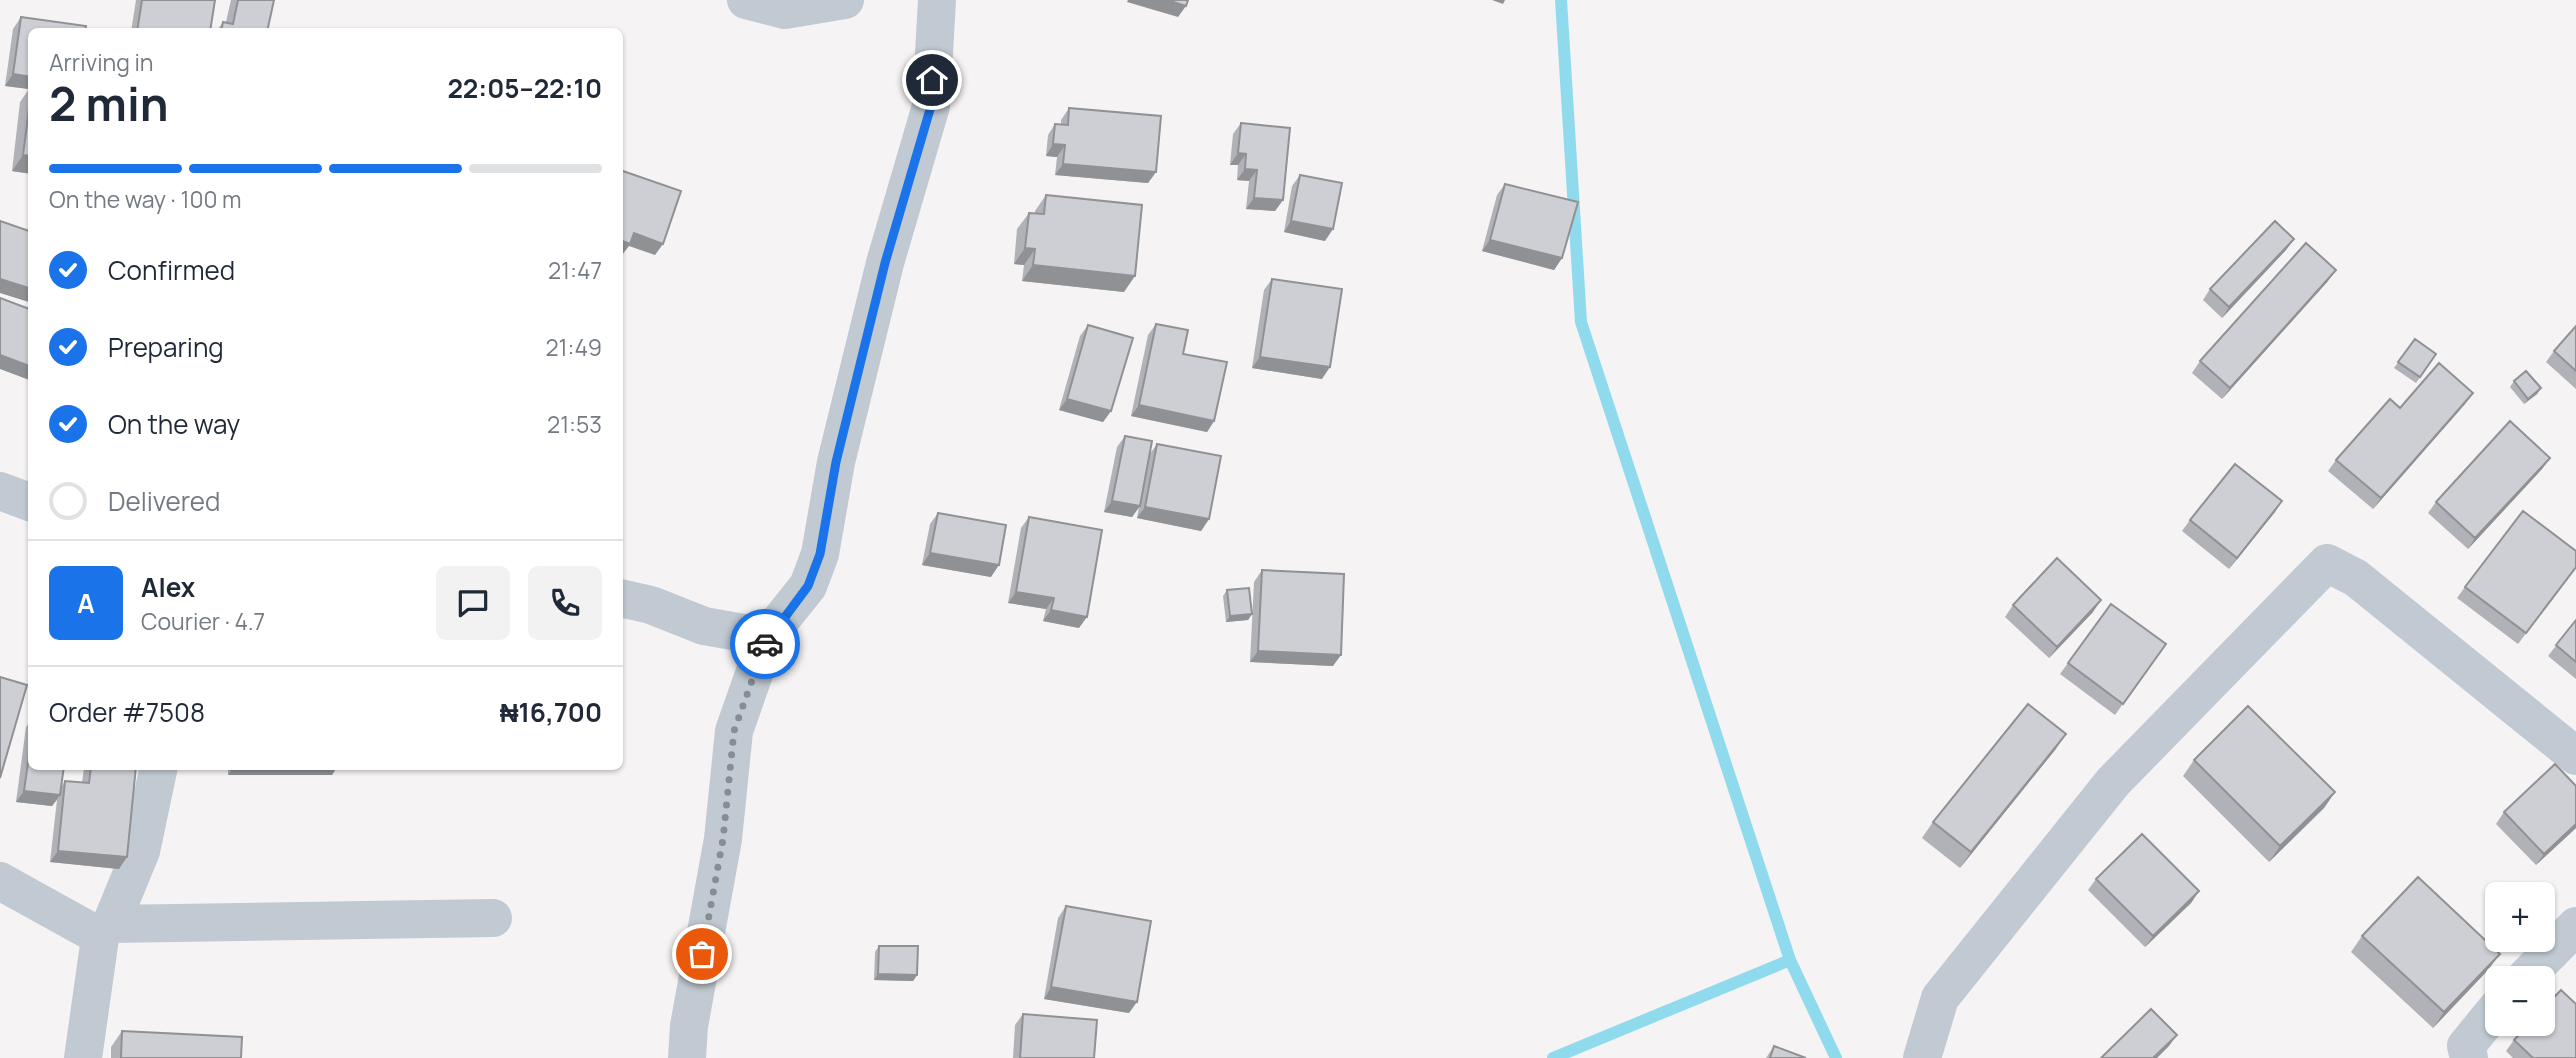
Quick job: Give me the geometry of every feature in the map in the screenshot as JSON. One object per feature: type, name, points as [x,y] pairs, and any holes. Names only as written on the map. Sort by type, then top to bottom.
[{"type":"street","points":[[746,0],[785,10],[845,0]]},
{"type":"street","points":[[687,1058],[689,1026],[723,839],[734,731],[767,637],[808,586],[820,554],[836,462],[885,263],[931,106],[937,0]]},
{"type":"street","points":[[0,491],[28,502]]},
{"type":"street","points":[[1922,1058],[1940,998],[2113,782],[2327,563],[2356,578],[2576,757]]},
{"type":"street","points":[[623,599],[651,605],[704,626],[767,637]]},
{"type":"street","points":[[83,1058],[106,928],[141,850],[158,770]]},
{"type":"street","points":[[0,881],[92,932],[106,928],[493,918]]},
{"type":"street","points":[[2537,966],[2576,926]]},
{"type":"street","points":[[2469,1058],[2466,1046],[2485,1023]]},
{"type":"building","points":[[142,0],[215,0],[211,28],[138,28]]},
{"type":"building","points":[[238,0],[274,0],[268,28],[222,28],[223,22],[233,24]]},
{"type":"building","points":[[1167,0],[1188,0],[1186,6]]},
{"type":"building","points":[[21,17],[86,26],[28,28],[28,76],[13,74]]},
{"type":"building","points":[[1069,108],[1161,116],[1156,172],[1063,164],[1065,145],[1053,144],[1055,124],[1068,125]]},
{"type":"building","points":[[28,117],[28,156],[23,155]]},
{"type":"building","points":[[1241,123],[1290,128],[1283,200],[1254,198],[1257,170],[1245,169],[1246,154],[1238,153]]},
{"type":"building","points":[[623,171],[681,191],[663,244],[634,233],[630,244],[623,241]]},
{"type":"building","points":[[1300,175],[1342,183],[1333,229],[1291,221]]},
{"type":"building","points":[[1505,184],[1578,202],[1562,258],[1490,240]]},
{"type":"building","points":[[1046,195],[1142,205],[1135,276],[1033,265],[1035,249],[1025,248],[1029,213],[1044,214]]},
{"type":"building","points":[[0,221],[28,231],[28,288],[0,279]]},
{"type":"building","points":[[2275,221],[2294,239],[2229,307],[2210,289]]},
{"type":"building","points":[[2306,243],[2336,270],[2230,388],[2200,361]]},
{"type":"building","points":[[1272,279],[1342,289],[1330,367],[1260,357]]},
{"type":"building","points":[[0,298],[28,308],[28,366],[0,355]]},
{"type":"building","points":[[1156,324],[1188,330],[1183,354],[1227,362],[1214,421],[1139,405]]},
{"type":"building","points":[[1088,325],[1133,338],[1111,411],[1067,399]]},
{"type":"building","points":[[2576,326],[2576,371],[2554,351]]},
{"type":"building","points":[[2415,339],[2436,354],[2420,377],[2398,362]]},
{"type":"building","points":[[2439,363],[2473,393],[2381,498],[2336,460],[2390,399],[2400,408]]},
{"type":"building","points":[[2526,371],[2541,388],[2528,399],[2514,381]]},
{"type":"building","points":[[2510,421],[2550,458],[2475,538],[2436,502]]},
{"type":"building","points":[[1125,436],[1152,441],[1140,506],[1112,501]]},
{"type":"building","points":[[1157,444],[1221,456],[1209,519],[1145,507]]},
{"type":"building","points":[[2235,464],[2282,501],[2237,558],[2190,520]]},
{"type":"building","points":[[2523,511],[2576,551],[2576,567],[2526,633],[2465,587]]},
{"type":"building","points":[[938,513],[1006,525],[999,565],[930,553]]},
{"type":"building","points":[[1029,517],[1102,530],[1087,617],[1051,610],[1054,598],[1016,592]]},
{"type":"building","points":[[2057,558],[2101,600],[2057,647],[2013,605]]},
{"type":"building","points":[[1262,570],[1344,574],[1341,655],[1258,651]]},
{"type":"building","points":[[1249,588],[1252,614],[1230,616],[1227,590]]},
{"type":"building","points":[[2111,604],[2166,644],[2123,704],[2068,663]]},
{"type":"building","points":[[2576,620],[2576,662],[2556,645]]},
{"type":"building","points":[[0,677],[27,685],[0,778]]},
{"type":"building","points":[[2028,704],[2066,734],[1971,852],[1933,822]]},
{"type":"building","points":[[2248,706],[2335,792],[2280,846],[2194,760]]},
{"type":"building","points":[[28,762],[28,770],[63,770],[60,795],[24,791]]},
{"type":"building","points":[[2555,764],[2576,786],[2576,824],[2544,854],[2504,812]]},
{"type":"building","points":[[91,770],[136,770],[127,857],[58,851],[65,781],[89,783]]},
{"type":"building","points":[[2142,834],[2199,891],[2153,936],[2096,879]]},
{"type":"building","points":[[2418,877],[2485,940],[2485,952],[2500,954],[2488,966],[2485,966],[2485,970],[2444,1012],[2362,936]]},
{"type":"building","points":[[1066,906],[1151,921],[1137,1002],[1051,987]]},
{"type":"building","points":[[879,946],[918,946],[917,975],[878,974]]},
{"type":"building","points":[[2561,990],[2576,1004],[2576,1058],[2533,1058],[2514,1040],[2518,1036],[2555,1036],[2555,996]]},
{"type":"building","points":[[2151,1009],[2177,1035],[2153,1058],[2101,1058]]},
{"type":"building","points":[[1023,1014],[1097,1020],[1094,1058],[1020,1058]]},
{"type":"building","points":[[122,1031],[242,1037],[241,1058],[121,1058]]},
{"type":"building","points":[[1774,1046],[1806,1058],[1770,1058]]},
{"type":"waterway","points":[[1561,0],[1581,322],[1790,960],[1836,1058]]},
{"type":"waterway","points":[[1553,1058],[1790,960]]},
{"type":"way so far","points":[[702,954],[723,839],[734,731],[765,644]]},
{"type":"route","points":[[765,644],[767,637],[808,586],[820,554],[836,462],[885,263],[931,106],[932,80]]}]
